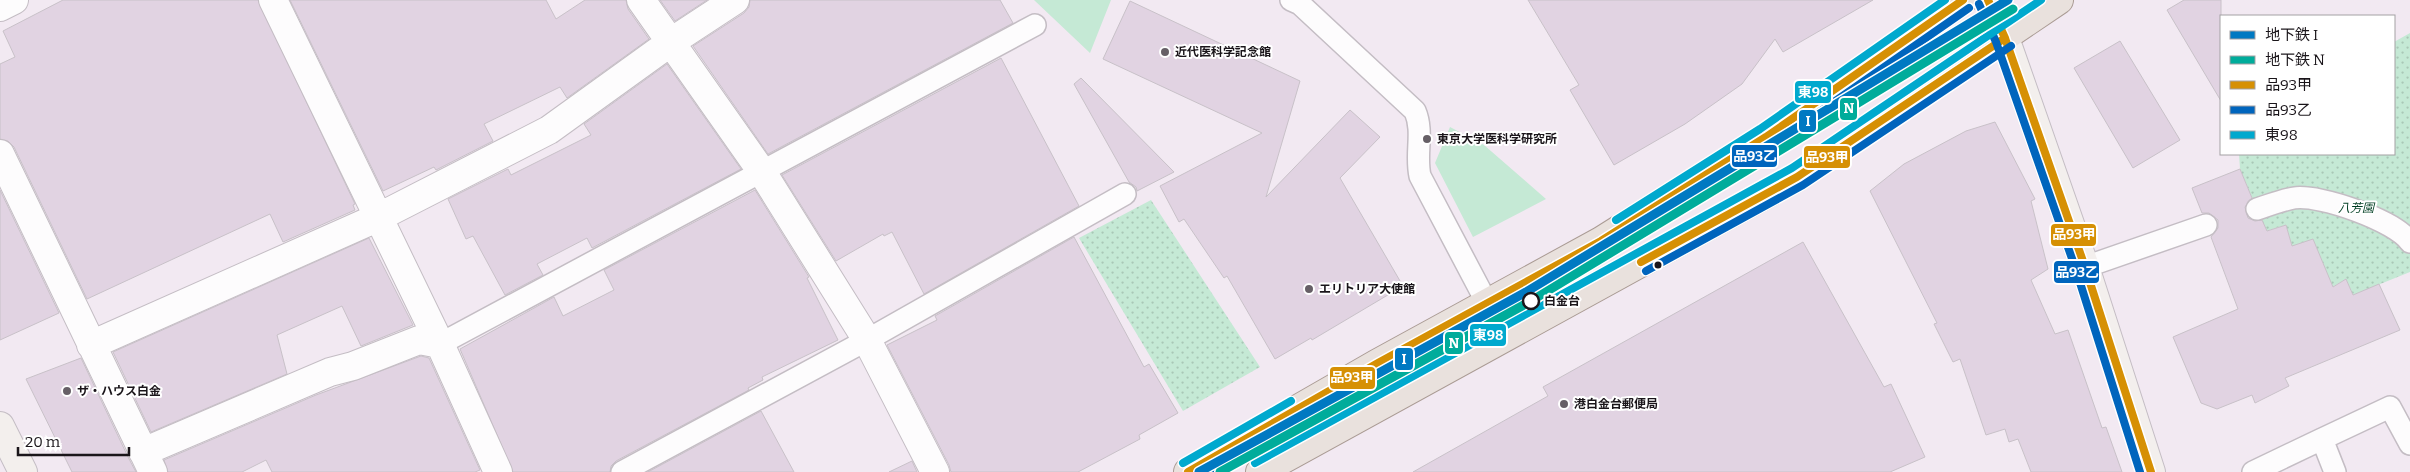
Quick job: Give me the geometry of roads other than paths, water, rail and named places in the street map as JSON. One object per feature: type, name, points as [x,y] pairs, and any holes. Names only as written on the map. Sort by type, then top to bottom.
[{"type":"main road","points":[[1188,472],[1487,303],[1601,241],[1766,137],[1963,0]]},
{"type":"main road","points":[[1260,472],[1797,177],[2059,0]]},
{"type":"main road","points":[[1487,303],[1504,338]]},
{"type":"street","points":[[0,7],[14,0]]},
{"type":"street","points":[[273,0],[440,344],[498,472]]},
{"type":"street","points":[[641,0],[762,172],[867,340],[935,472]]},
{"type":"street","points":[[91,345],[379,217],[549,130],[671,42],[735,0]]},
{"type":"street","points":[[1988,0],[2005,38],[2085,267],[2151,472]]},
{"type":"street","points":[[0,154],[148,462],[330,372],[353,366],[419,340],[440,344]]},
{"type":"street","points":[[0,426],[23,472]]},
{"type":"lane","points":[[1291,0],[1300,4],[1415,111],[1419,121],[1417,166],[1420,176],[1487,303]]},
{"type":"lane","points":[[440,344],[1035,25]]},
{"type":"lane","points":[[622,472],[867,340],[1125,194]]},
{"type":"lane","points":[[2257,209],[2296,198],[2327,202],[2367,214],[2405,234],[2410,242]]},
{"type":"lane","points":[[2085,267],[2206,225]]},
{"type":"lane","points":[[2253,472],[2390,407],[2410,444]]},
{"type":"lane","points":[[2322,439],[2335,472]]},
{"type":"metro line","name":"I","points":[[1199,472],[1526,292],[2008,0]]},
{"type":"metro line","name":"N","points":[[1220,472],[1531,301],[2013,9]]},
{"type":"place","name":"近代医科学記念館","points":[[1165,52]]},
{"type":"place","name":"東京大学医科学研究所","points":[[1427,139]]},
{"type":"place","name":"エリトリア大使館","points":[[1309,289]]},
{"type":"place","name":"白金台","points":[[1531,301]]},
{"type":"place","name":"ザ・ハウス白金","points":[[67,391]]},
{"type":"place","name":"港白金台郵便局","points":[[1564,404]]},
{"type":"park label","name":"八芳園","points":[[2356,208]]}]
